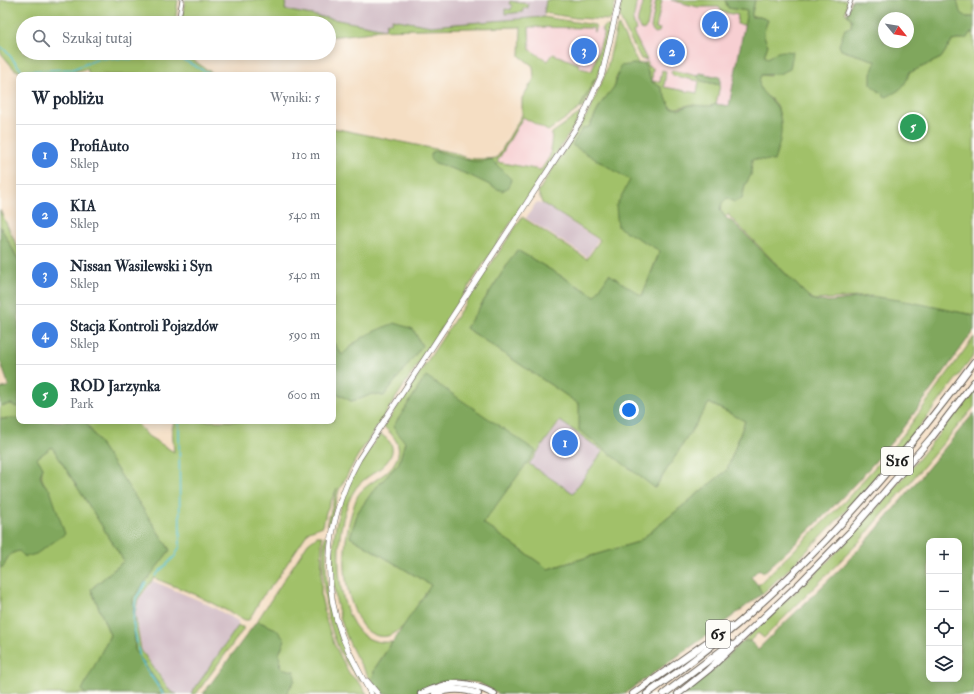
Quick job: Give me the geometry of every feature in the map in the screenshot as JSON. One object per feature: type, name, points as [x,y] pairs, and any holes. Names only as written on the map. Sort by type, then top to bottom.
[{"type":"highway","name":"S16","points":[[647,694],[709,648],[790,577],[856,509],[939,409],[974,362]]},
{"type":"highway","name":"S16","points":[[664,694],[712,658],[761,618],[798,585],[851,531],[922,448],[974,382]]},
{"type":"highway","name":"65","points":[[633,694],[759,605]]},
{"type":"highway","name":"S16","points":[[678,694],[708,670],[761,618]]},
{"type":"highway","points":[[421,694],[437,687],[458,682],[470,684],[494,694]]},
{"type":"highway","points":[[435,694],[452,689],[462,689],[478,694]]},
{"type":"main road","points":[[371,694],[346,647],[338,625],[332,598],[329,579],[332,533],[339,502],[363,453],[581,120],[594,96],[602,74],[615,24],[619,0]]},
{"type":"main road","points":[[360,672],[378,694]]},
{"type":"street","points":[[179,16],[182,0]]},
{"type":"street","points":[[846,13],[850,0]]},
{"type":"shaded area","points":[[187,0],[547,0],[542,26],[372,30],[336,24],[336,16],[185,16]]},
{"type":"shaded area","points":[[627,0],[752,0],[729,111],[658,96],[624,15]]},
{"type":"shaded area","points":[[530,27],[606,28],[592,76],[553,53],[548,60],[530,49]]},
{"type":"shaded area","points":[[523,118],[551,134],[549,156],[540,169],[498,161]]},
{"type":"shaded area","points":[[536,203],[543,204],[598,240],[587,257],[526,218]]},
{"type":"shaded area","points":[[561,421],[603,451],[573,493],[529,464]]},
{"type":"shaded area","points":[[153,581],[205,603],[238,621],[238,626],[191,694],[178,694],[171,692],[142,650],[136,615],[139,599]]},
{"type":"green space","points":[[0,0],[178,0],[176,16],[16,16],[16,60],[193,60],[211,72],[88,72],[87,69],[73,72],[20,72],[14,69],[0,52]]},
{"type":"green space","points":[[185,0],[286,0],[285,10],[317,16],[182,16]]},
{"type":"green space","points":[[546,0],[616,0],[610,20],[576,18],[544,13]]},
{"type":"green space","points":[[622,0],[637,0],[633,21],[636,30],[633,32],[647,60],[641,59],[621,19],[620,12]]},
{"type":"green space","points":[[641,0],[652,0],[647,27],[643,30],[638,25],[638,18],[643,4]]},
{"type":"green space","points":[[656,0],[662,0],[656,28],[660,29],[659,32],[655,33],[651,28]]},
{"type":"green space","points":[[671,0],[725,0],[728,8],[747,11],[745,25],[737,24],[738,15],[722,12],[719,7],[698,7]]},
{"type":"green space","points":[[725,0],[755,0],[751,17],[760,17],[768,20],[764,32],[768,45],[764,56],[768,58],[779,52],[793,52],[790,69],[779,74],[761,75],[759,84],[762,91],[778,110],[780,119],[780,138],[774,161],[752,159],[751,175],[745,185],[742,199],[734,202],[727,198],[722,203],[720,209],[725,217],[734,223],[811,299],[825,302],[872,297],[910,302],[974,315],[974,330],[905,425],[864,474],[815,525],[781,557],[763,573],[759,569],[751,577],[758,585],[762,594],[713,631],[624,694],[499,694],[479,683],[455,680],[440,682],[414,694],[382,694],[372,681],[375,668],[431,585],[350,537],[358,512],[373,491],[399,463],[405,442],[393,427],[426,376],[536,451],[483,523],[548,569],[638,542],[727,470],[745,421],[709,403],[655,488],[579,430],[579,404],[466,328],[517,250],[595,296],[609,274],[642,296],[660,251],[618,227],[616,206],[630,180],[572,145],[583,128],[589,127],[602,102],[615,86],[620,66],[644,63],[652,82],[661,87],[671,108],[680,109],[690,105],[711,106],[716,104],[729,106],[747,11],[728,8]]},
{"type":"green space","points":[[755,0],[848,0],[845,13],[851,19],[851,27],[845,29],[841,50],[877,61],[871,73],[909,73],[941,58],[952,41],[966,38],[970,33],[974,33],[974,315],[872,296],[815,300],[808,296],[729,216],[729,214],[725,217],[720,209],[722,203],[727,198],[742,199],[745,185],[751,175],[752,158],[755,159],[781,124],[779,111],[776,104],[762,92],[759,86],[761,75],[770,76],[774,53],[768,58],[764,56],[768,45],[764,32],[768,20],[760,17],[751,17]]},
{"type":"green space","points":[[852,0],[957,0],[960,12],[967,17],[974,17],[974,33],[970,33],[967,38],[952,41],[941,58],[909,73],[903,86],[895,93],[886,97],[871,85],[871,73],[876,61],[841,50],[839,45],[845,29],[851,27],[852,20],[847,14]]},
{"type":"green space","points":[[957,0],[974,0],[974,17],[967,17],[959,12]]},
{"type":"green space","points":[[510,1],[528,4],[528,8],[523,8],[523,12],[505,14],[505,9],[511,10],[512,5],[509,4]]},
{"type":"green space","points":[[543,17],[595,25],[595,32],[593,28],[529,27],[530,50],[548,61],[553,54],[579,64],[580,68],[592,71],[604,33],[601,29],[606,25],[609,26],[610,31],[599,73],[584,107],[580,109],[595,78],[579,109],[548,131],[523,117],[497,162],[541,170],[550,156],[552,133],[580,113],[580,116],[569,134],[357,457],[339,490],[330,524],[327,525],[337,488],[326,512],[323,526],[309,531],[274,583],[262,597],[249,620],[245,620],[194,594],[154,578],[138,599],[135,614],[141,650],[171,692],[177,694],[165,694],[135,650],[133,598],[170,550],[87,424],[138,424],[148,436],[174,452],[172,430],[173,424],[336,424],[336,393],[351,401],[372,394],[384,396],[399,374],[355,342],[342,355],[336,346],[336,129],[455,153],[460,156],[470,158],[497,158],[522,115],[522,98],[534,79],[533,66],[520,56],[521,27],[372,30],[372,32],[336,36],[336,20],[385,29],[387,22],[391,23],[392,19],[431,26]]},
{"type":"green space","points":[[619,26],[639,65],[632,64],[616,77],[615,86],[602,102],[589,127],[631,181],[616,206],[660,250],[642,296],[595,296],[517,250],[466,328],[579,404],[655,488],[709,403],[745,421],[727,470],[638,542],[548,569],[483,523],[405,442],[399,463],[373,491],[358,512],[350,537],[431,585],[416,610],[402,627],[395,633],[387,636],[375,635],[368,632],[361,624],[350,598],[345,571],[345,557],[348,529],[358,495],[362,490],[393,466],[398,455],[398,446],[394,438],[384,427],[522,217],[587,259],[600,240],[542,203],[538,192],[590,110],[606,72],[617,27]],"holes":[[[560,421],[603,451],[573,493],[529,464]]]},
{"type":"green space","points":[[648,62],[647,66],[653,68],[652,81],[660,82],[662,70],[666,71],[664,87],[697,93],[699,81],[674,76],[671,73],[672,70],[697,76],[701,81],[720,85],[716,104],[710,106],[690,105],[679,108],[671,108],[661,87],[652,82],[644,63]]},
{"type":"green space","points":[[700,73],[720,77],[720,85],[701,81],[697,76]]},
{"type":"green space","points":[[436,151],[470,161],[484,161],[491,159],[511,179],[509,187],[502,191],[469,175],[433,162],[430,159],[432,152]]},
{"type":"green space","points":[[0,210],[16,244],[16,255],[0,226]]},
{"type":"green space","points":[[0,226],[16,255],[16,406],[11,404],[0,406],[0,389],[9,386],[0,361]]},
{"type":"green space","points":[[395,323],[413,329],[422,346],[384,396],[372,394],[351,401],[336,393],[336,346],[342,355],[355,343],[379,329]]},
{"type":"green space","points":[[974,337],[974,355],[880,476],[796,562],[762,594],[758,585],[845,501],[903,435]]},
{"type":"green space","points":[[974,389],[974,407],[860,541],[764,638],[758,633],[750,641],[743,641],[820,569],[869,518],[940,433]]},
{"type":"green space","points":[[11,404],[16,406],[16,418],[0,419],[0,406]]},
{"type":"green space","points":[[974,413],[974,694],[684,694],[716,667],[743,641],[750,641],[758,649],[843,566],[872,535]]},
{"type":"green space","points":[[16,418],[16,424],[87,424],[170,550],[133,598],[135,650],[165,694],[85,694],[82,690],[110,635],[91,589],[124,561],[52,447],[37,458],[43,467],[40,476],[43,483],[50,490],[65,534],[36,554],[25,557],[19,551],[13,553],[7,558],[4,566],[0,568],[0,419]]},
{"type":"green space","points":[[379,435],[382,435],[389,441],[392,446],[392,452],[388,460],[380,469],[360,483],[348,502],[340,539],[339,560],[340,581],[350,618],[359,631],[366,637],[378,642],[392,642],[375,668],[372,681],[357,658],[345,633],[333,580],[333,552],[336,525],[343,498],[354,473]]},
{"type":"green space","points":[[52,447],[124,561],[91,589],[110,635],[83,690],[85,694],[0,694],[0,568],[4,566],[7,558],[19,551],[50,490],[42,480],[43,467],[37,458]]},
{"type":"green space","points":[[325,535],[328,537],[326,557],[327,577],[332,613],[345,649],[363,683],[350,669],[333,634],[328,614],[323,574]]},
{"type":"green space","points":[[317,536],[322,536],[321,596],[327,623],[334,644],[349,673],[361,685],[367,694],[286,694],[295,680],[281,668],[276,629],[257,621],[308,543]]},
{"type":"green space","points":[[257,621],[276,629],[285,640],[279,654],[281,668],[294,671],[295,680],[286,694],[203,694]]},
{"type":"green space","points":[[238,626],[243,627],[243,630],[196,694],[191,694]]},
{"type":"waterway","points":[[0,46],[6,51],[22,71],[73,69],[96,60]]},
{"type":"waterway","points":[[184,60],[206,72]]},
{"type":"waterway","points":[[155,576],[175,556],[180,546],[179,424]]},
{"type":"waterway","points":[[146,583],[136,598],[133,622],[140,659],[163,694]]},
{"type":"place","name":"Stacja Kontroli Pojazdów","points":[[715,24]]},
{"type":"place","name":"Nissan Wasilewski i Syn","points":[[584,51]]},
{"type":"place","name":"KIA","points":[[672,52]]},
{"type":"place","name":"ROD Jarzynka","points":[[913,127]]},
{"type":"place","name":"ProfiAuto","points":[[565,443]]}]
